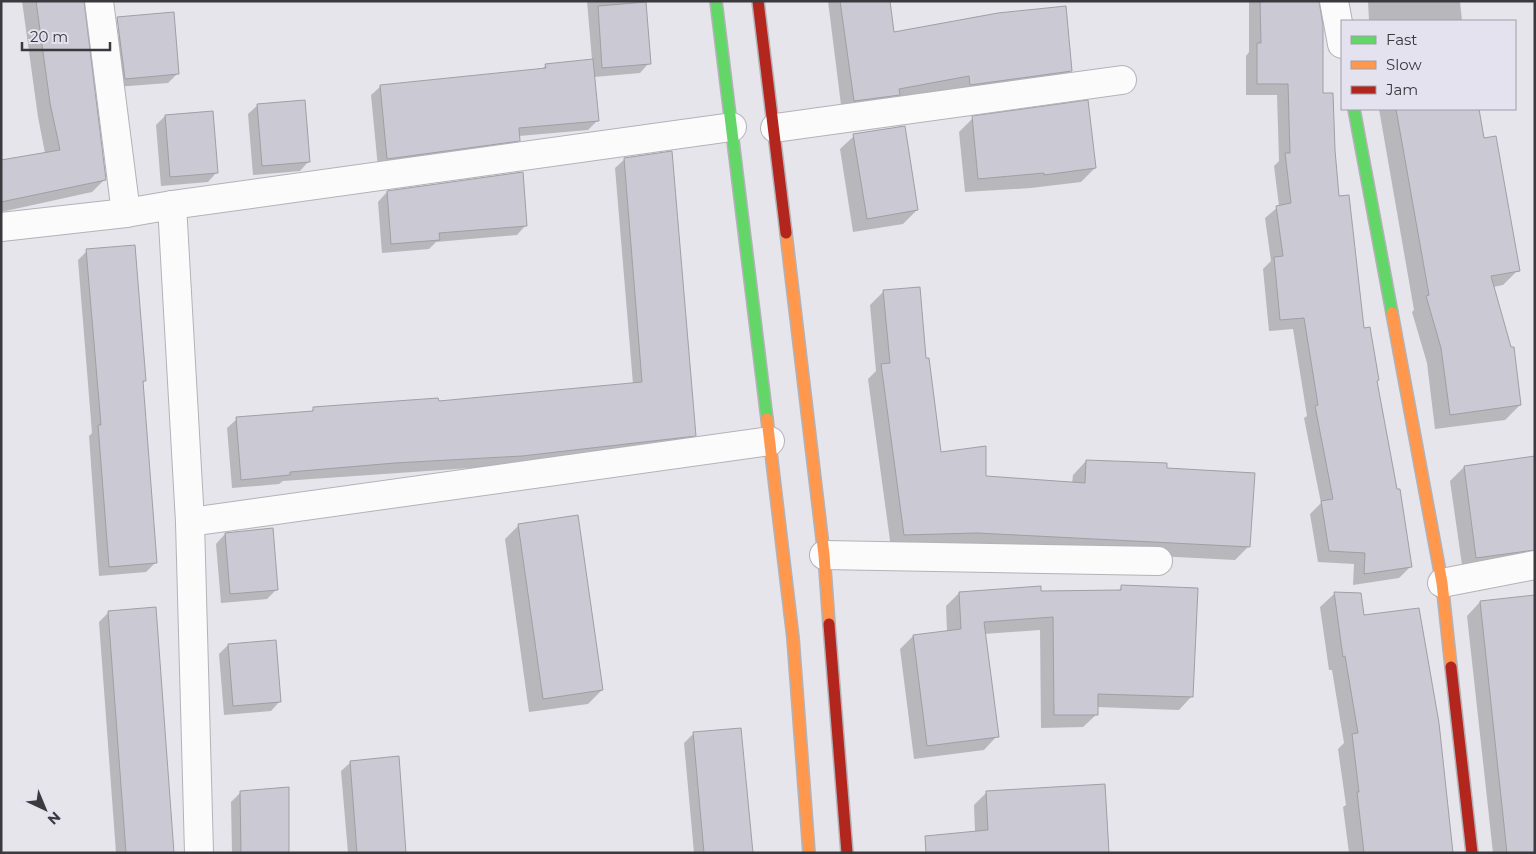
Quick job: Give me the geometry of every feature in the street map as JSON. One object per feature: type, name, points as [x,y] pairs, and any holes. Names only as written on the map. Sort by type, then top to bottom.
[{"type":"main road","points":[[716,1],[793,638],[809,853]]},
{"type":"main road","points":[[758,1],[775,128],[824,555],[847,853]]},
{"type":"main road","points":[[1354,110],[1442,582],[1472,853]]},
{"type":"street","points":[[99,1],[126,213]]},
{"type":"street","points":[[1334,1],[1341,39]]},
{"type":"street","points":[[775,128],[1122,80]]},
{"type":"street","points":[[1,227],[126,213],[732,127]]},
{"type":"street","points":[[172,205],[190,522],[199,853]]},
{"type":"street","points":[[190,522],[770,441]]},
{"type":"street","points":[[824,555],[1158,562]]},
{"type":"street","points":[[1442,582],[1535,565]]},
{"type":"building","points":[[36,1],[84,1],[106,180],[1,202],[1,160],[60,150],[50,103]]},
{"type":"building","points":[[840,1],[890,1],[894,32],[998,13],[1066,6],[1072,71],[970,85],[969,76],[899,89],[900,95],[854,101]]},
{"type":"building","points":[[1260,1],[1319,1],[1323,25],[1323,93],[1333,93],[1339,196],[1349,195],[1364,328],[1370,327],[1379,380],[1377,381],[1397,489],[1400,489],[1412,567],[1364,574],[1365,553],[1329,551],[1321,501],[1333,499],[1315,406],[1318,405],[1304,318],[1280,320],[1274,257],[1283,256],[1276,206],[1291,203],[1285,153],[1290,153],[1288,84],[1257,84],[1257,43],[1261,43]]},
{"type":"building","points":[[646,2],[651,64],[602,68],[598,6]]},
{"type":"building","points":[[174,12],[179,74],[125,79],[117,17]]},
{"type":"building","points":[[593,59],[599,121],[519,128],[520,141],[387,159],[380,85],[546,68],[545,64]]},
{"type":"building","points":[[305,100],[310,162],[262,166],[257,104]]},
{"type":"building","points":[[1088,100],[1096,168],[1044,175],[1044,173],[978,179],[972,116]]},
{"type":"building","points":[[1396,110],[1479,110],[1484,138],[1496,136],[1520,271],[1491,276],[1511,347],[1514,347],[1521,405],[1450,415],[1441,348],[1426,296],[1429,295]]},
{"type":"building","points":[[213,111],[218,173],[170,177],[165,115]]},
{"type":"building","points":[[905,126],[918,210],[867,219],[853,134]]},
{"type":"building","points":[[672,151],[696,436],[522,456],[395,463],[290,472],[290,475],[241,480],[236,417],[313,411],[313,407],[438,398],[439,401],[642,382],[624,158]]},
{"type":"building","points":[[523,172],[527,226],[439,233],[440,240],[391,244],[387,191]]},
{"type":"building","points":[[135,245],[146,381],[143,381],[157,563],[109,567],[98,425],[101,425],[86,249]]},
{"type":"building","points":[[920,287],[926,358],[929,358],[941,452],[986,446],[986,476],[1085,483],[1086,460],[1167,463],[1167,468],[1255,473],[1250,547],[977,533],[904,535],[881,364],[890,363],[883,290]]},
{"type":"building","points":[[1535,456],[1535,550],[1476,558],[1464,466]]},
{"type":"building","points":[[578,515],[603,690],[543,699],[518,524]]},
{"type":"building","points":[[273,528],[278,590],[230,594],[225,533]]},
{"type":"building","points":[[1121,585],[1198,588],[1193,697],[1098,694],[1098,715],[1054,715],[1053,617],[984,622],[999,737],[927,746],[913,635],[961,629],[959,592],[1041,586],[1041,591],[1121,590]]},
{"type":"building","points":[[1334,592],[1361,593],[1364,615],[1419,608],[1439,723],[1453,853],[1364,853],[1352,734],[1358,733],[1345,656],[1343,657]]},
{"type":"building","points":[[1535,595],[1535,853],[1507,853],[1480,601]]},
{"type":"building","points":[[156,607],[174,853],[126,853],[108,611]]},
{"type":"building","points":[[276,640],[281,702],[233,706],[228,644]]},
{"type":"building","points":[[741,728],[753,853],[704,853],[693,732]]},
{"type":"building","points":[[399,756],[406,853],[357,853],[350,761]]},
{"type":"building","points":[[1105,784],[1109,853],[926,853],[925,836],[988,830],[986,791]]},
{"type":"building","points":[[289,787],[289,853],[241,853],[240,791]]},
{"type":"traffic: fast","points":[[716,1],[767,419]]},
{"type":"traffic: fast","points":[[1354,110],[1392,313]]},
{"type":"traffic: slow","points":[[786,233],[824,555],[829,624]]},
{"type":"traffic: slow","points":[[1392,313],[1442,583],[1451,667]]},
{"type":"traffic: slow","points":[[767,419],[793,638],[809,853]]},
{"type":"traffic: jam","points":[[758,1],[786,233]]},
{"type":"traffic: jam","points":[[829,624],[847,853]]},
{"type":"traffic: jam","points":[[1451,667],[1472,853]]}]
